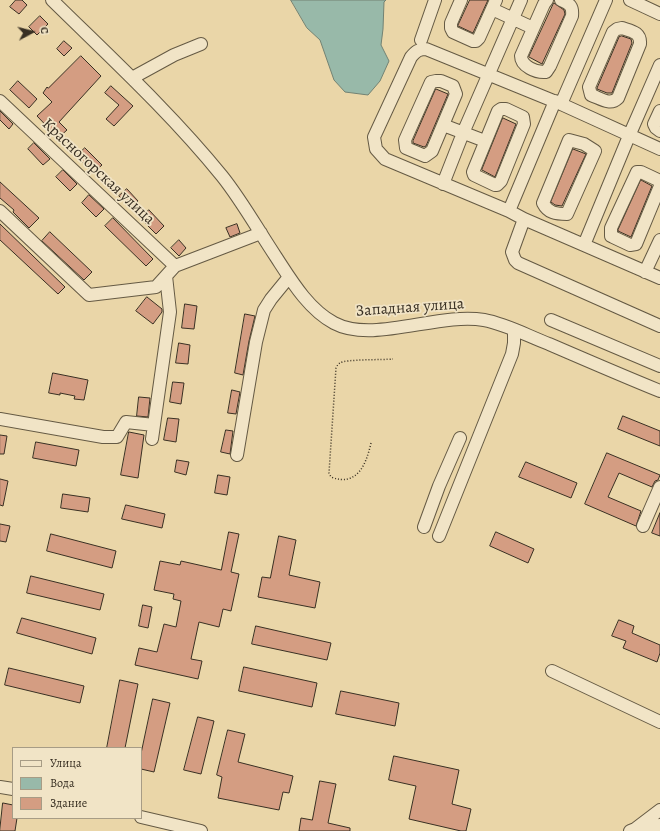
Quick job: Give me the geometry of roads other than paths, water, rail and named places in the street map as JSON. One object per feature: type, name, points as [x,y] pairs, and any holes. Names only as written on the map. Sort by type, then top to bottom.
[{"type":"street","name":"Западная улица","points":[[52,0],[132,78],[222,176],[243,205],[289,278],[313,306],[325,317],[336,324],[349,329],[376,330],[456,319],[482,320],[514,330],[660,391]]},
{"type":"street","points":[[421,40],[435,0]]},
{"type":"street","points":[[461,0],[451,23],[451,28],[453,32],[470,40],[476,41],[479,38],[494,4],[513,19],[533,28]]},
{"type":"street","points":[[443,184],[463,133],[521,0]]},
{"type":"street","points":[[547,0],[520,56],[523,64],[540,72],[546,72],[550,66],[572,16],[572,8],[570,4],[561,0]]},
{"type":"street","points":[[509,211],[606,0]]},
{"type":"street","points":[[630,0],[660,14]]},
{"type":"street","points":[[617,28],[622,28],[638,34],[640,37],[640,44],[618,98],[615,101],[610,102],[602,99],[591,94],[589,87],[613,32],[617,28]]},
{"type":"street","points":[[132,78],[174,55],[201,44]]},
{"type":"street","points":[[660,149],[558,103],[426,49],[420,49],[411,57],[374,137],[376,149],[384,159],[509,211],[524,219],[660,278]]},
{"type":"street","points":[[584,245],[629,136],[655,87],[660,65]]},
{"type":"street","points":[[442,81],[453,86],[455,90],[455,99],[443,125],[432,151],[426,156],[406,148],[405,140],[431,82],[442,81]]},
{"type":"street","points":[[593,118],[602,99]]},
{"type":"street","name":"Красногорская улица","points":[[0,101],[175,266]]},
{"type":"street","points":[[501,109],[506,109],[523,117],[523,129],[501,180],[497,185],[492,185],[474,175],[474,170],[485,141],[498,111],[501,109]]},
{"type":"street","points":[[660,111],[654,124],[660,131]]},
{"type":"street","points":[[443,125],[485,141]]},
{"type":"street","points":[[569,140],[584,144],[595,151],[567,214],[555,214],[546,209],[543,203],[569,140]]},
{"type":"street","points":[[660,181],[641,172],[637,172],[611,228],[611,236],[630,245],[634,245],[637,242],[655,211],[660,186]]},
{"type":"street","points":[[0,211],[89,295],[156,287],[175,266],[261,233]]},
{"type":"street","points":[[548,229],[555,214]]},
{"type":"street","points":[[524,219],[512,252],[518,263],[660,326]]},
{"type":"street","points":[[645,272],[660,240]]},
{"type":"street","points":[[152,439],[170,312],[166,276]]},
{"type":"street","points":[[237,455],[256,342],[264,310],[271,299],[289,278]]},
{"type":"street","points":[[551,320],[660,366]]},
{"type":"street","points":[[439,536],[512,354],[514,330]]},
{"type":"street","points":[[0,419],[103,437],[117,437],[126,422],[154,425]]},
{"type":"street","points":[[424,527],[439,486],[460,438]]},
{"type":"street","points":[[643,526],[660,487]]},
{"type":"street","points":[[552,671],[660,722]]},
{"type":"street","points":[[0,787],[12,789]]},
{"type":"street","points":[[632,830],[660,810]]},
{"type":"street","points":[[142,817],[201,831]]},
{"type":"street","points":[[632,830],[660,825]]},
{"type":"water","points":[[291,0],[386,0],[384,2],[381,45],[389,61],[380,81],[368,95],[345,92],[334,80],[320,40],[307,28]]}]
